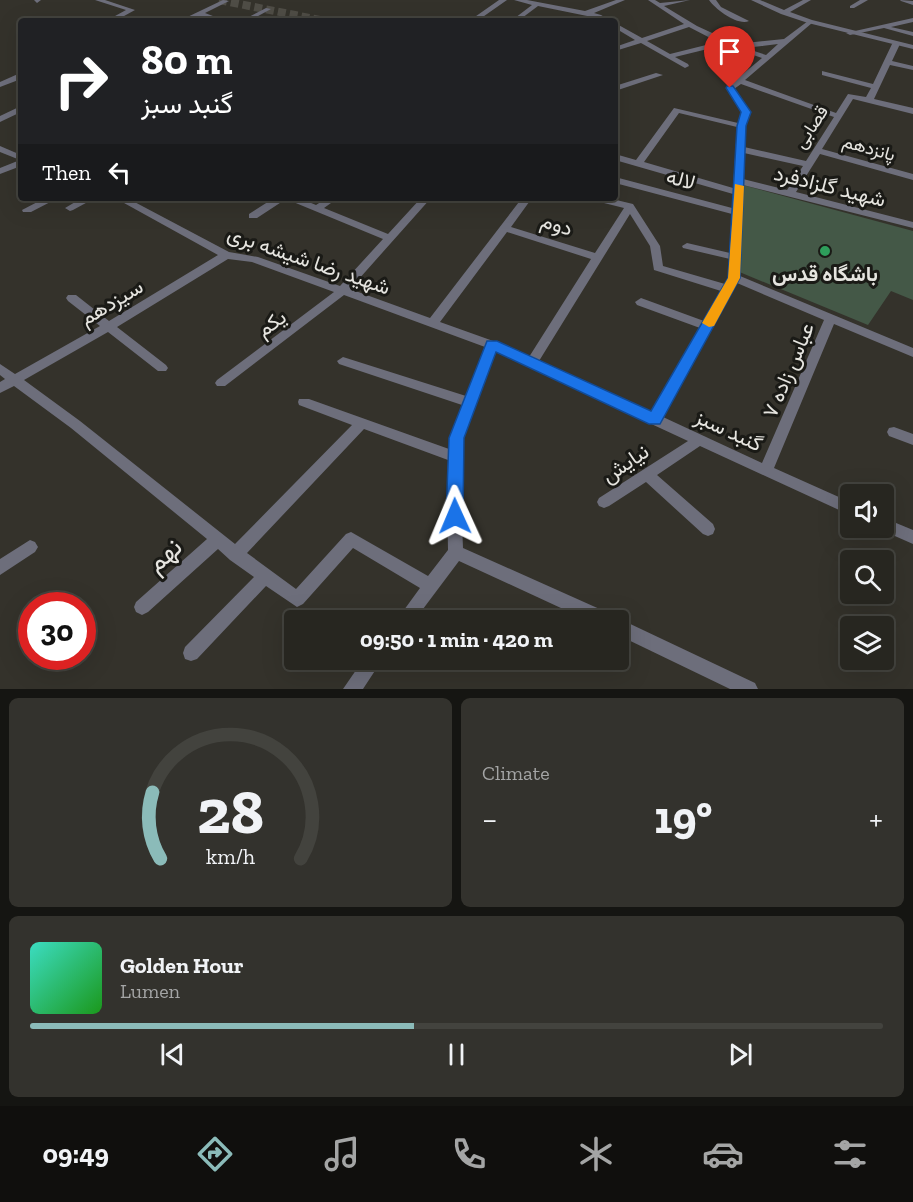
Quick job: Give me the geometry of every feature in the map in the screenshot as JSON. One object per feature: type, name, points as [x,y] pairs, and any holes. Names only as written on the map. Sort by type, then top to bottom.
[{"type":"street","points":[[98,0],[132,9],[115,18]]},
{"type":"street","points":[[256,7],[267,0]]},
{"type":"street","points":[[477,18],[504,0]]},
{"type":"street","points":[[517,0],[596,18]]},
{"type":"street","points":[[589,0],[604,7]]},
{"type":"street","points":[[585,14],[622,0]]},
{"type":"street","points":[[651,0],[688,25],[722,43],[769,58]]},
{"type":"street","points":[[658,5],[687,0]]},
{"type":"street","points":[[712,0],[719,8],[746,21]]},
{"type":"street","points":[[754,0],[810,22],[913,47]]},
{"type":"street","points":[[783,13],[808,0]]},
{"type":"street","points":[[852,7],[865,0]]},
{"type":"street","points":[[903,0],[913,3]]},
{"type":"street","points":[[188,18],[226,1]]},
{"type":"street","points":[[518,18],[537,4]]},
{"type":"street","points":[[250,18],[268,9]]},
{"type":"street","points":[[199,13],[214,18]]},
{"type":"street","points":[[850,33],[913,20]]},
{"type":"street","points":[[655,419],[734,278],[741,126],[746,112],[730,88],[769,58],[784,41],[810,22]]},
{"type":"street","points":[[618,47],[688,25]]},
{"type":"street","points":[[618,26],[643,39],[685,66]]},
{"type":"street","points":[[884,27],[913,34]]},
{"type":"street","points":[[732,47],[784,41]]},
{"type":"street","points":[[670,56],[722,43]]},
{"type":"street","points":[[896,44],[869,100],[913,111]]},
{"type":"street","points":[[887,62],[913,68]]},
{"type":"street","points":[[825,73],[875,87]]},
{"type":"street","points":[[618,88],[659,75]]},
{"type":"street","points":[[0,85],[18,77]]},
{"type":"street","points":[[740,81],[838,116]]},
{"type":"street","name":"قصابی","points":[[790,194],[806,164],[851,96],[869,100]]},
{"type":"street","points":[[0,119],[18,110]]},
{"type":"street","points":[[638,164],[677,110],[741,126]]},
{"type":"street","points":[[0,149],[18,157]]},
{"type":"street","points":[[740,149],[806,164]]},
{"type":"street","name":"پانزدهم","points":[[816,150],[913,177]]},
{"type":"street","name":"شهید گلزادفرد","points":[[618,158],[739,187],[790,194],[913,225]]},
{"type":"street","points":[[0,171],[18,164]]},
{"type":"street","name":"لاله","points":[[618,181],[737,212]]},
{"type":"street","points":[[27,210],[46,201]]},
{"type":"street","points":[[70,208],[84,201]]},
{"type":"street","name":"شهید رضا شیشه بری","points":[[126,201],[226,255],[254,259],[492,345]]},
{"type":"street","points":[[253,216],[276,201]]},
{"type":"street","points":[[297,201],[390,238]]},
{"type":"street","points":[[317,209],[329,201]]},
{"type":"street","name":"یکم","points":[[221,383],[341,292],[423,201]]},
{"type":"street","points":[[433,323],[525,201]]},
{"type":"street","points":[[608,201],[630,206],[655,246],[658,268],[728,289]]},
{"type":"street","points":[[532,363],[630,206]]},
{"type":"street","name":"دوم","points":[[504,228],[598,258]]},
{"type":"street","points":[[687,246],[735,257]]},
{"type":"street","name":"سیزدهم","points":[[0,388],[110,326],[226,255]]},
{"type":"street","points":[[734,278],[913,353]]},
{"type":"street","points":[[72,298],[162,368]]},
{"type":"street","points":[[641,302],[707,326]]},
{"type":"street","name":"عباس زاده ۷","points":[[766,470],[831,318]]},
{"type":"street","points":[[412,610],[456,552],[454,496],[456,438],[492,345]]},
{"type":"street","name":"گنبد سبز","points":[[492,345],[840,504]]},
{"type":"street","points":[[343,361],[470,402]]},
{"type":"street","points":[[0,369],[235,555],[297,599],[351,539],[430,586]]},
{"type":"street","points":[[304,402],[455,457]]},
{"type":"street","points":[[235,555],[361,424]]},
{"type":"street","points":[[894,432],[913,440]]},
{"type":"street","name":"نیایش","points":[[604,502],[699,440]]},
{"type":"street","points":[[647,474],[708,529]]},
{"type":"street","points":[[894,528],[913,537]]},
{"type":"street","name":"نهم","points":[[142,607],[217,540]]},
{"type":"street","points":[[0,568],[30,547]]},
{"type":"street","points":[[456,552],[583,610]]},
{"type":"street","points":[[190,653],[265,576]]},
{"type":"street","points":[[629,632],[749,689]]},
{"type":"street","points":[[352,689],[366,670]]},
{"type":"green space","name":"باشگاه قدس","points":[[739,184],[913,231],[913,300],[891,291],[868,325],[737,271]]},
{"type":"tunnel","points":[[219,0],[310,18]]},
{"type":"slow traffic","points":[[709,323],[734,278],[739,186]]},
{"type":"place","name":"باشگاه قدس","points":[[825,251]]},
{"type":"route","points":[[455,516],[456,438],[492,345],[655,419],[734,278],[741,126],[746,112],[730,88]]}]
